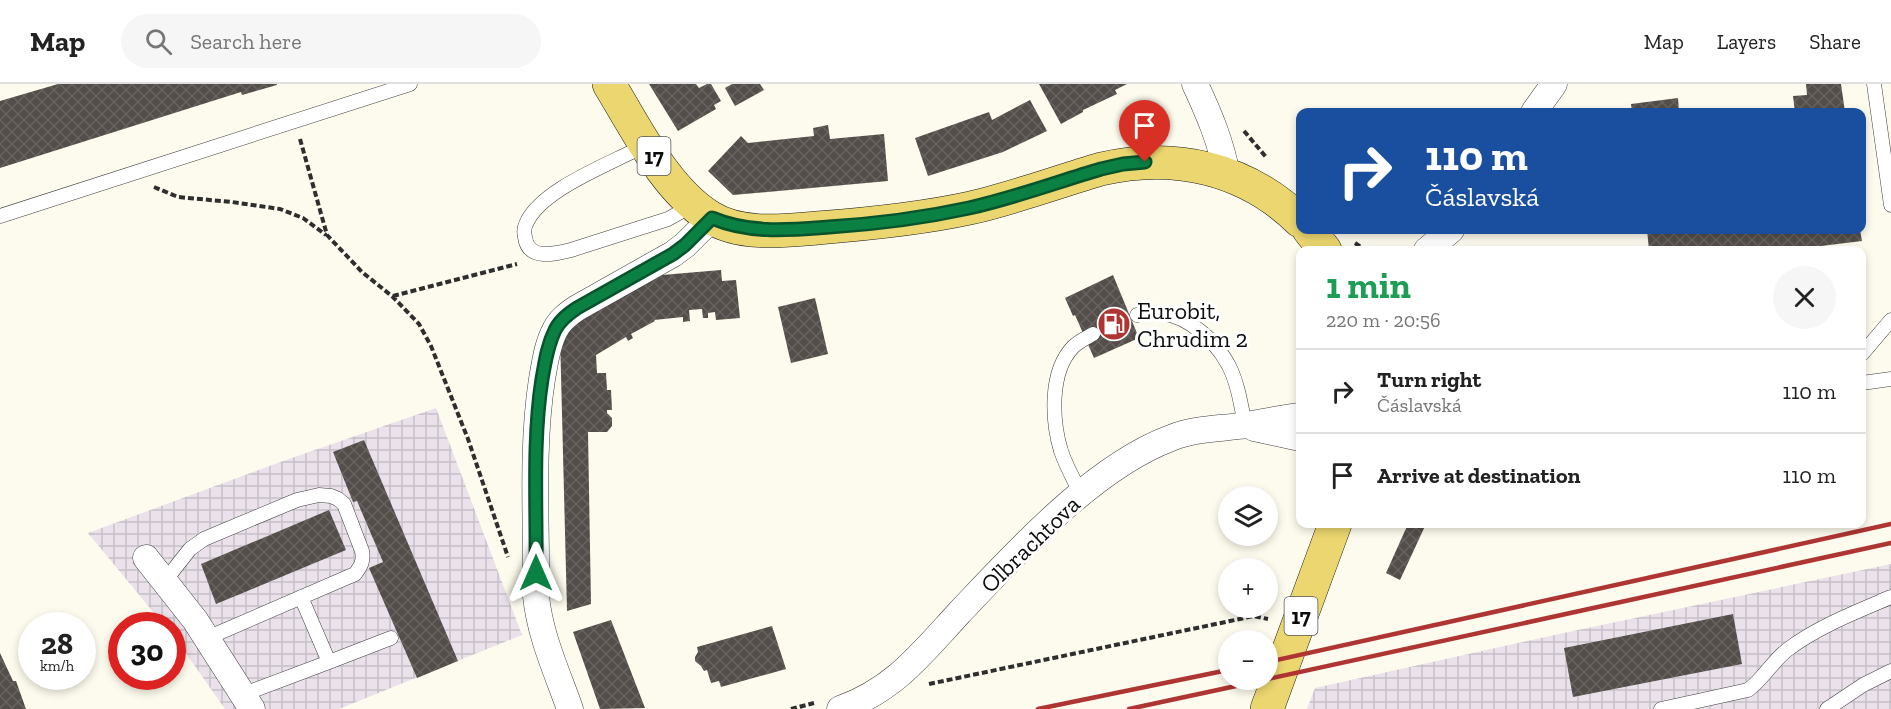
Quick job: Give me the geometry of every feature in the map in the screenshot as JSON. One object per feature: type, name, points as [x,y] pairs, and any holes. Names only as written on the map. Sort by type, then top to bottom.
[{"type":"main road","name":"17","points":[[609,84],[676,188],[703,212],[741,228],[810,229],[869,224],[971,208],[1101,169],[1145,162],[1189,164],[1227,175],[1264,192],[1296,217]]},
{"type":"main road","points":[[1312,234],[1322,246]]},
{"type":"main road","name":"17","points":[[1266,709],[1334,528]]},
{"type":"street","points":[[1195,84],[1214,124],[1227,175]]},
{"type":"street","points":[[1537,108],[1554,84]]},
{"type":"street","points":[[570,709],[538,617],[536,596],[537,435],[539,401],[549,343],[563,318],[685,245],[703,212]]},
{"type":"street","points":[[1432,246],[1447,234]]},
{"type":"street","name":"Olbrachtova","points":[[840,709],[874,694],[889,684],[915,660],[1014,555],[1081,494],[1131,457],[1172,437],[1206,429],[1296,417]]},
{"type":"street","name":"Olbrachtova","points":[[1245,425],[1296,437]]},
{"type":"street","points":[[146,558],[207,638],[248,702]]},
{"type":"lane","points":[[0,216],[410,84]]},
{"type":"lane","points":[[1874,84],[1891,206]]},
{"type":"lane","points":[[646,144],[550,196],[529,217],[524,227],[525,241],[531,250],[543,255],[556,254],[668,219],[703,212]]},
{"type":"lane","points":[[1137,315],[1153,312],[1176,317],[1188,323],[1211,341],[1230,368],[1245,425]]},
{"type":"lane","points":[[1866,349],[1891,320]]},
{"type":"lane","points":[[1081,494],[1061,451],[1054,399],[1065,358],[1080,341],[1093,334]]},
{"type":"lane","points":[[1866,382],[1891,379]]},
{"type":"lane","points":[[164,582],[190,549],[204,539],[297,500],[318,495],[331,496],[345,504],[362,551],[361,566],[355,574],[207,638]]},
{"type":"lane","points":[[301,597],[329,662]]},
{"type":"lane","points":[[1661,709],[1748,690],[1784,652],[1799,641],[1855,612],[1891,597]]},
{"type":"lane","points":[[248,702],[329,662],[391,638]]},
{"type":"lane","points":[[1827,709],[1891,670]]},
{"type":"path","points":[[295,121],[327,235]]},
{"type":"path","points":[[1241,126],[1271,162]]},
{"type":"path","points":[[125,175],[178,197],[280,209],[303,218],[327,235],[362,272],[393,297],[419,324],[431,346],[468,439]]},
{"type":"path","points":[[393,297],[556,254]]},
{"type":"path","points":[[889,684],[924,684],[1254,616],[1271,621]]},
{"type":"shaded area","points":[[436,408],[522,635],[339,709],[225,709],[186,654],[186,612],[153,612],[88,533]]},
{"type":"shaded area","points":[[1891,564],[1891,709],[1307,709],[1315,688]]},
{"type":"building","points":[[58,84],[277,85],[242,95],[241,92],[0,168],[0,101]]},
{"type":"building","points":[[649,84],[696,84],[699,88],[711,84],[721,101],[714,105],[716,109],[678,131]]},
{"type":"building","points":[[732,84],[760,84],[764,90],[735,106],[725,88]]},
{"type":"building","points":[[1039,84],[1127,84],[1115,90],[1117,94],[1083,110],[1061,124]]},
{"type":"building","points":[[1806,84],[1841,84],[1844,108],[1794,108],[1793,96],[1807,95]]},
{"type":"building","points":[[1678,98],[1679,108],[1632,108],[1631,104]]},
{"type":"building","points":[[1030,100],[1047,131],[1003,152],[928,176],[915,138],[989,112],[992,120]]},
{"type":"building","points":[[828,125],[830,139],[884,134],[888,181],[733,195],[708,171],[741,136],[748,143],[814,136],[813,128]]},
{"type":"building","points":[[1647,234],[1861,234],[1862,241],[1821,246],[1649,246]]},
{"type":"building","points":[[721,270],[722,281],[736,280],[740,318],[716,320],[715,312],[708,313],[708,318],[703,318],[702,309],[689,310],[690,321],[683,322],[683,317],[654,320],[631,334],[633,338],[628,341],[626,337],[596,355],[597,373],[606,373],[607,390],[611,390],[612,410],[607,410],[607,413],[612,418],[612,426],[607,432],[588,432],[591,604],[567,611],[560,335],[567,322],[650,276]]},
{"type":"building","points":[[1113,275],[1139,338],[1094,358],[1065,298]]},
{"type":"building","points":[[815,298],[828,354],[791,363],[778,307]]},
{"type":"building","points":[[364,440],[458,661],[417,678],[369,568],[383,562],[357,501],[353,502],[333,452]]},
{"type":"building","points":[[329,510],[346,550],[216,604],[201,564]]},
{"type":"building","points":[[1406,528],[1424,528],[1400,580],[1386,573]]},
{"type":"building","points":[[1733,614],[1742,664],[1573,697],[1564,648]]},
{"type":"building","points":[[611,620],[645,708],[600,709],[573,632]]},
{"type":"building","points":[[772,626],[786,669],[721,687],[719,681],[711,683],[707,670],[704,671],[695,661],[697,647]]},
{"type":"building","points":[[0,653],[13,681],[16,681],[26,709],[0,709]]},
{"type":"railway","points":[[1278,660],[1891,524]]},
{"type":"railway","points":[[1278,677],[1891,543]]},
{"type":"railway","points":[[1038,709],[1218,672]]},
{"type":"railway","points":[[1129,709],[1218,690]]},
{"type":"place","name":"Eurobit, Chrudim 2","points":[[1114,324]]},
{"type":"route","points":[[536,573],[537,435],[541,386],[549,343],[563,318],[577,308],[673,254],[712,218],[741,228],[756,230],[810,229],[869,224],[971,208],[1101,169],[1145,162]]}]
